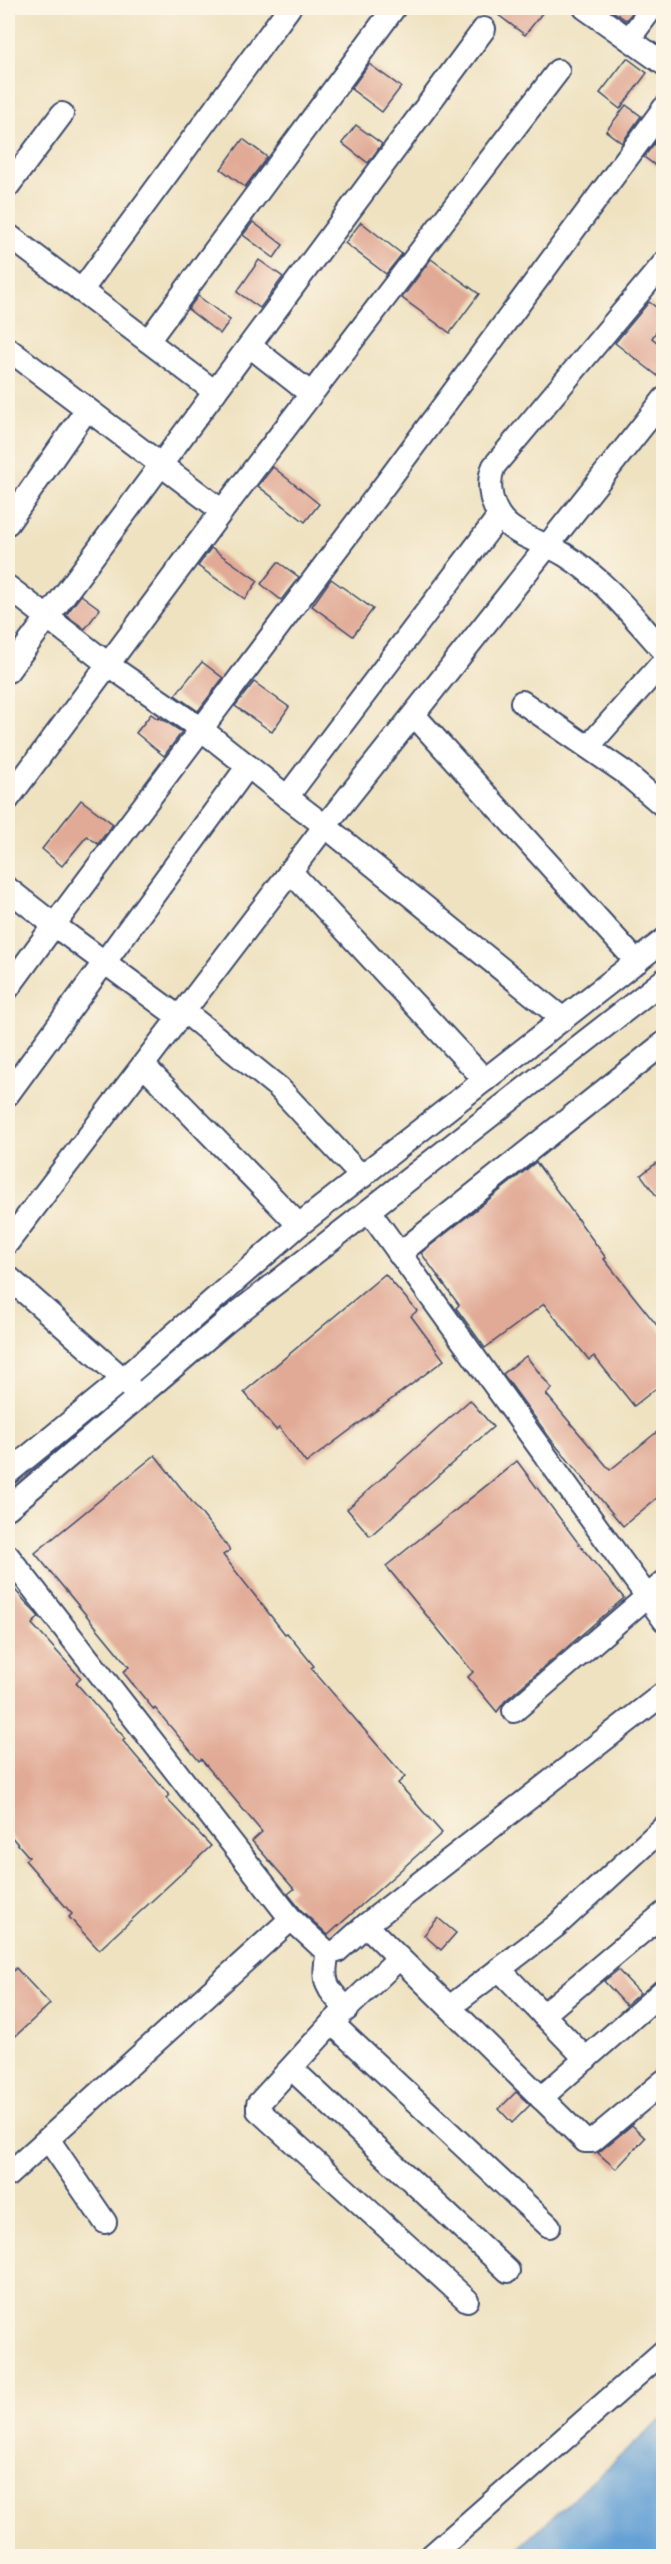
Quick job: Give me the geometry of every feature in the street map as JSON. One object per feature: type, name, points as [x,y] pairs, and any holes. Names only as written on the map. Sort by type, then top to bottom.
[{"type":"street","points":[[81,291],[290,8]]},
{"type":"street","points":[[148,341],[394,8]]},
{"type":"street","points":[[585,8],[663,64]]},
{"type":"street","points":[[629,39],[652,8]]},
{"type":"street","points":[[8,671],[484,29]]},
{"type":"street","points":[[8,799],[222,511],[558,71]]},
{"type":"street","points":[[8,988],[390,478],[663,108]]},
{"type":"street","points":[[8,186],[62,114]]},
{"type":"street","points":[[8,236],[215,393]]},
{"type":"street","points":[[663,263],[494,466],[489,483],[499,516],[523,534],[565,555],[604,585],[663,651]]},
{"type":"street","points":[[250,346],[311,394]]},
{"type":"street","points":[[8,349],[222,511]]},
{"type":"street","points":[[8,1242],[144,1066],[290,870],[663,399]]},
{"type":"street","points":[[8,523],[87,409]]},
{"type":"street","points":[[287,797],[499,516]]},
{"type":"street","points":[[8,587],[108,664],[201,729],[325,826],[563,1019]]},
{"type":"street","points":[[588,747],[663,661]]},
{"type":"street","points":[[522,702],[643,787],[663,806]]},
{"type":"street","points":[[414,715],[637,962]]},
{"type":"street","points":[[8,1094],[248,766]]},
{"type":"street","points":[[290,870],[485,1080]]},
{"type":"street","points":[[8,889],[279,1088],[362,1177]]},
{"type":"street","points":[[8,1473],[123,1379],[299,1225],[663,940]]},
{"type":"street","points":[[8,1508],[225,1322],[663,980]]},
{"type":"street","points":[[399,1254],[663,1043]]},
{"type":"street","points":[[144,1066],[299,1225]]},
{"type":"street","points":[[369,1211],[399,1254],[654,1589],[663,1620]]},
{"type":"street","points":[[8,1277],[123,1379],[138,1397]]},
{"type":"street","points":[[8,1556],[291,1919],[328,1953]]},
{"type":"street","points":[[514,1711],[654,1589]]},
{"type":"street","points":[[328,1953],[337,1951],[366,1925],[663,1693]]},
{"type":"street","points":[[451,2006],[571,1914],[663,1827]]},
{"type":"street","points":[[543,2015],[663,1913]]},
{"type":"street","points":[[8,2175],[291,1919]]},
{"type":"street","points":[[366,1925],[451,2006],[585,2141],[589,2142],[663,2081]]},
{"type":"street","points":[[328,1953],[324,1972],[325,1980],[340,2016],[549,2226]]},
{"type":"street","points":[[399,1958],[340,2016],[258,2104],[258,2110],[467,2300]]},
{"type":"street","points":[[499,1969],[586,2059]]},
{"type":"street","points":[[541,2098],[663,1990]]},
{"type":"street","points":[[292,2069],[508,2271]]},
{"type":"street","points":[[48,2139],[105,2222]]},
{"type":"street","points":[[431,2556],[663,2351]]},
{"type":"water","points":[[663,2418],[663,2556],[509,2556]]},
{"type":"building","points":[[489,8],[546,8],[525,35]]},
{"type":"building","points":[[608,8],[636,8],[626,20]]},
{"type":"building","points":[[627,58],[647,73],[620,109],[600,93]]},
{"type":"building","points":[[369,64],[401,87],[382,112],[351,89]]},
{"type":"building","points":[[626,105],[641,116],[622,143],[606,131]]},
{"type":"building","points":[[356,125],[382,144],[368,163],[342,143]]},
{"type":"building","points":[[662,133],[663,135],[663,171],[644,157]]},
{"type":"building","points":[[243,139],[267,157],[245,187],[221,169]]},
{"type":"building","points":[[253,222],[283,245],[274,258],[243,235]]},
{"type":"building","points":[[361,222],[402,254],[386,274],[345,243]]},
{"type":"building","points":[[431,259],[479,294],[450,333],[402,298]]},
{"type":"building","points":[[259,260],[283,277],[260,308],[237,292]]},
{"type":"building","points":[[198,296],[230,320],[220,334],[188,309]]},
{"type":"building","points":[[649,302],[663,312],[663,321],[652,338],[663,347],[663,380],[615,343]]},
{"type":"building","points":[[273,467],[319,504],[305,522],[258,486]]},
{"type":"building","points":[[211,548],[258,581],[245,599],[198,566]]},
{"type":"building","points":[[278,562],[299,577],[281,600],[261,584]]},
{"type":"building","points":[[331,579],[373,609],[353,636],[312,606]]},
{"type":"building","points":[[81,595],[100,609],[85,629],[66,615]]},
{"type":"building","points":[[202,662],[223,678],[198,711],[175,695]]},
{"type":"building","points":[[254,682],[289,707],[272,732],[235,706]]},
{"type":"building","points":[[151,714],[182,732],[164,756],[136,733]]},
{"type":"building","points":[[81,800],[113,824],[98,844],[87,836],[62,866],[42,849]]},
{"type":"building","points":[[663,1158],[663,1205],[641,1175]]},
{"type":"building","points":[[536,1162],[606,1258],[604,1259],[663,1333],[663,1383],[634,1406],[594,1356],[589,1360],[544,1304],[485,1348],[456,1308],[459,1305],[421,1253]]},
{"type":"building","points":[[385,1274],[417,1311],[411,1316],[444,1360],[306,1463],[279,1427],[276,1430],[244,1392]]},
{"type":"building","points":[[526,1356],[552,1389],[546,1394],[610,1470],[663,1427],[663,1493],[623,1526],[552,1441],[503,1374]]},
{"type":"building","points":[[470,1400],[493,1427],[370,1536],[347,1509]]},
{"type":"building","points":[[155,1455],[230,1550],[223,1555],[285,1634],[287,1633],[314,1666],[311,1668],[405,1777],[398,1783],[442,1833],[328,1935],[301,1910],[288,1894],[294,1889],[252,1841],[262,1832],[201,1759],[199,1761],[123,1672],[129,1667],[35,1553]]},
{"type":"building","points":[[517,1461],[582,1548],[624,1598],[505,1701],[497,1712],[468,1677],[473,1672],[386,1566]]},
{"type":"building","points":[[8,1582],[39,1617],[32,1624],[81,1678],[76,1683],[125,1738],[123,1741],[169,1795],[166,1798],[211,1846],[99,1950],[69,1917],[72,1914],[25,1860],[29,1857],[8,1833]]},
{"type":"building","points":[[438,1918],[456,1933],[441,1950],[424,1935]]},
{"type":"building","points":[[16,1968],[50,2004],[8,2043],[8,1976]]},
{"type":"building","points":[[618,1970],[640,1993],[626,2005],[604,1981]]},
{"type":"building","points":[[516,2092],[530,2105],[512,2123],[499,2109]]},
{"type":"building","points":[[632,2125],[645,2138],[616,2169],[598,2153]]}]
